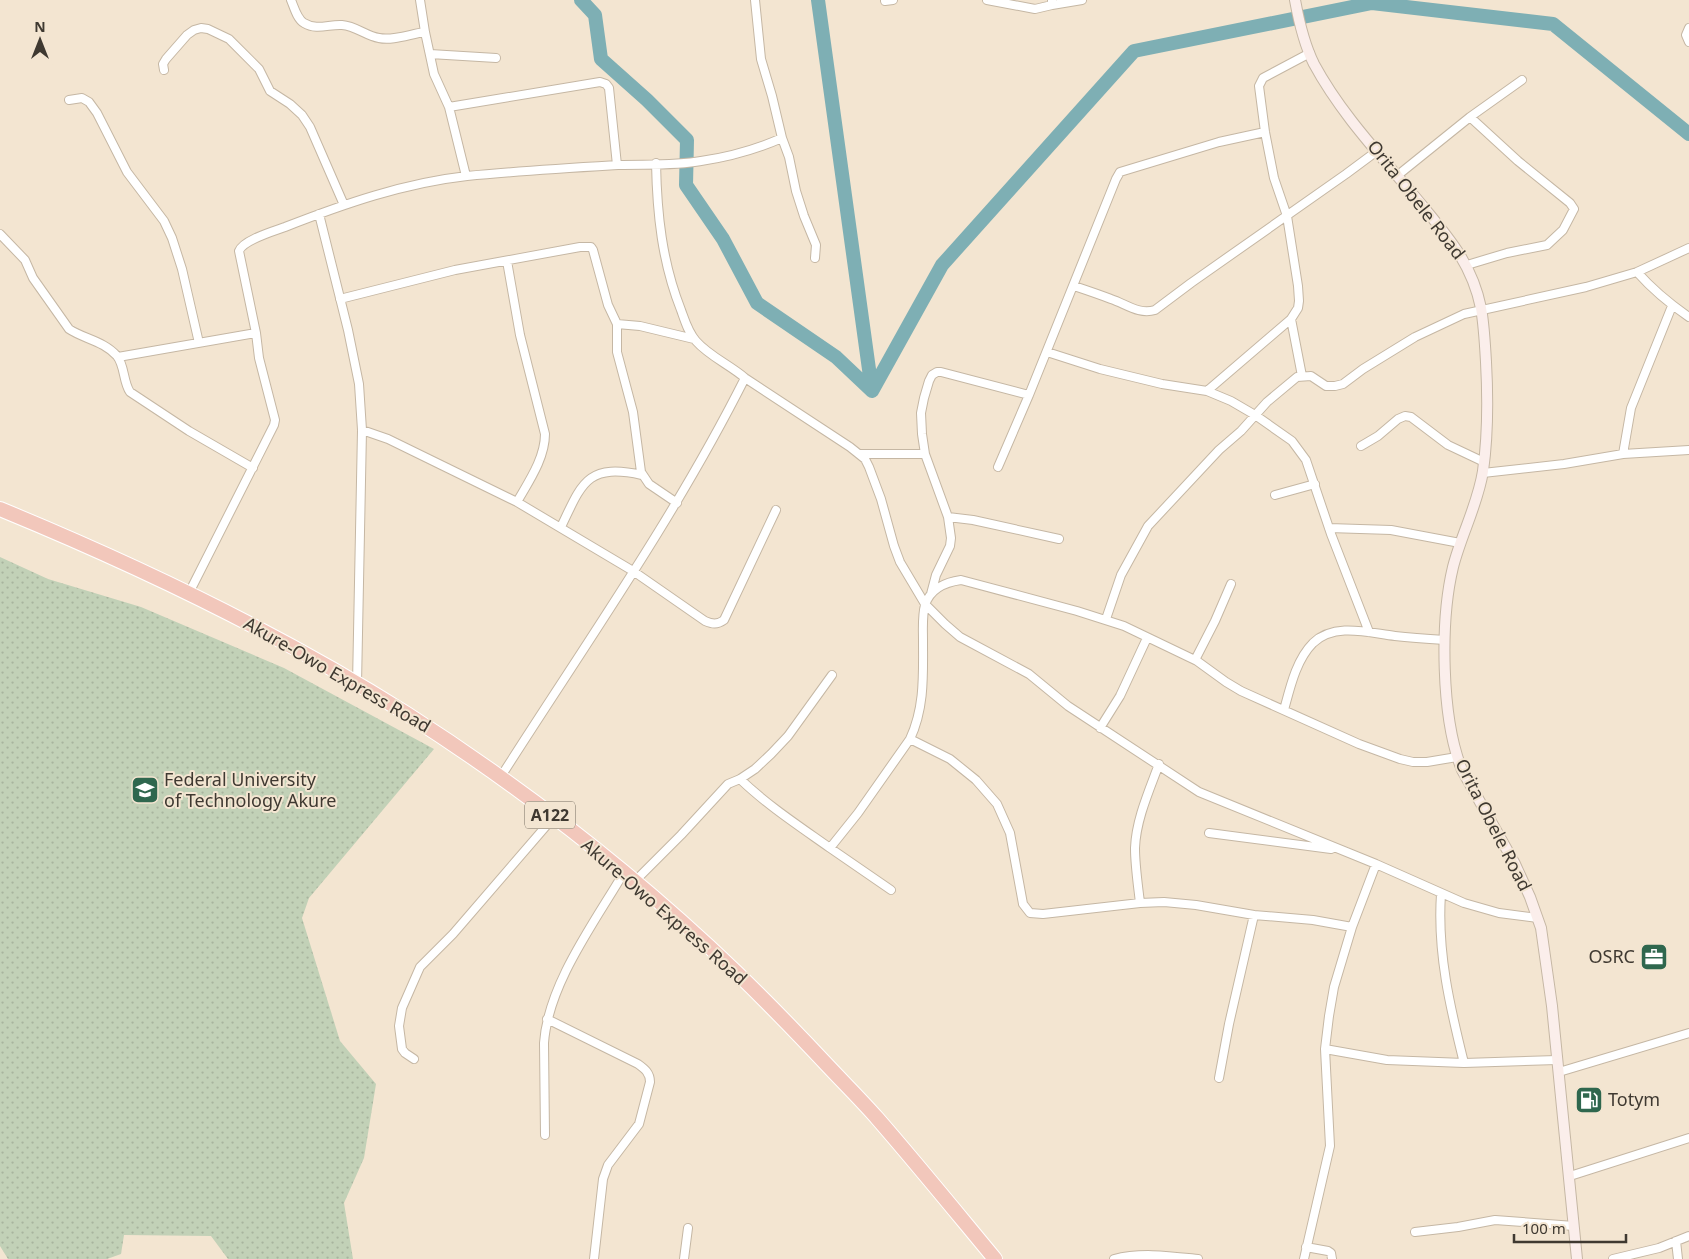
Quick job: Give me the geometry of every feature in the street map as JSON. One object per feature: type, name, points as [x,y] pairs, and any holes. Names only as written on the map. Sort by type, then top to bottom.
[{"type":"highway","name":"Akure-Owo Express Road","points":[[0,509],[106,554],[261,629],[406,714],[500,778],[629,878],[723,961],[791,1027],[875,1116],[995,1259]]},
{"type":"main road","name":"Orita Obele Road","points":[[1295,0],[1298,18],[1310,53],[1328,88],[1377,151],[1443,230],[1467,265],[1476,287],[1481,310],[1487,389],[1487,431],[1483,472],[1453,567],[1447,598],[1445,640],[1449,714],[1457,758],[1515,864],[1538,918],[1548,968],[1577,1259]]},
{"type":"street","points":[[291,0],[301,20],[312,26],[342,25],[357,29],[371,36],[389,39],[425,32]]},
{"type":"street","points":[[420,0],[434,74],[449,107],[466,176]]},
{"type":"street","points":[[756,0],[761,59],[804,216],[816,245],[815,258]]},
{"type":"street","points":[[885,0],[893,0]]},
{"type":"street","points":[[987,0],[1035,9],[1052,3],[1082,0]]},
{"type":"street","points":[[1689,28],[1686,35],[1689,42]]},
{"type":"street","points":[[164,70],[166,59],[187,35],[194,30],[208,29],[229,39],[259,69],[270,91],[290,104],[302,115],[310,127],[344,204]]},
{"type":"street","points":[[1207,391],[1291,319],[1298,308],[1299,301],[1287,216],[1274,178],[1259,86],[1261,81],[1280,68],[1310,53]]},
{"type":"street","points":[[430,54],[496,58]]},
{"type":"street","points":[[1398,175],[1470,117],[1522,80]]},
{"type":"street","points":[[449,107],[600,82],[606,84],[609,88],[617,165]]},
{"type":"street","points":[[69,100],[82,98],[90,102],[127,172],[164,221],[182,268],[199,343]]},
{"type":"street","points":[[1467,265],[1547,245],[1563,230],[1574,209],[1570,202],[1518,161],[1470,117]]},
{"type":"street","points":[[998,467],[1120,172],[1220,142],[1265,132]]},
{"type":"street","points":[[189,593],[253,468],[275,420],[259,358],[256,333],[239,251],[240,247],[271,232],[344,204],[390,191],[466,176],[701,161],[782,138]]},
{"type":"street","points":[[1074,286],[1137,310],[1150,312],[1155,310],[1377,151]]},
{"type":"street","points":[[656,163],[657,200],[665,260],[673,290],[694,339],[703,348],[744,378],[866,459],[900,562],[925,604],[960,637],[1029,674],[1068,706],[1199,792],[1476,907],[1499,913],[1538,918]]},
{"type":"street","points":[[319,214],[359,384],[362,430],[357,684]]},
{"type":"street","points":[[0,234],[25,260],[32,278],[70,328],[75,333],[92,338],[118,357],[126,386],[130,392],[189,431],[253,468]]},
{"type":"street","points":[[340,299],[455,270],[580,247],[591,247],[608,305],[617,324],[617,352],[633,412],[642,475],[649,484],[677,503]]},
{"type":"street","points":[[1106,619],[1125,568],[1148,526],[1199,470],[1279,392],[1297,378],[1311,376],[1326,386],[1343,384],[1363,369],[1415,337],[1451,320],[1481,310],[1586,287],[1637,272],[1689,248]]},
{"type":"street","points":[[507,261],[520,335],[545,434],[542,454],[518,502]]},
{"type":"street","points":[[1637,272],[1649,286],[1672,306],[1686,315],[1689,305]]},
{"type":"street","points":[[1623,454],[1631,408],[1672,306]]},
{"type":"street","points":[[1291,319],[1302,376]]},
{"type":"street","points":[[617,324],[640,326],[694,339]]},
{"type":"street","points":[[118,357],[256,333]]},
{"type":"street","points":[[1047,352],[1108,371],[1162,384],[1207,391],[1230,401],[1292,441],[1306,460],[1329,528],[1369,632]]},
{"type":"street","points":[[930,596],[936,575],[950,546],[951,538],[948,517],[925,454],[921,413],[929,381],[937,372],[1029,395]]},
{"type":"street","points":[[500,778],[677,503],[744,378]]},
{"type":"street","points":[[1362,446],[1378,436],[1398,419],[1405,416],[1411,417],[1448,446],[1484,462]]},
{"type":"street","points":[[362,430],[388,439],[518,502],[633,571],[712,624],[719,624],[724,620],[776,510]]},
{"type":"street","points":[[1483,472],[1564,464],[1623,454],[1689,450]]},
{"type":"street","points":[[860,454],[925,454]]},
{"type":"street","points":[[561,527],[579,489],[597,474],[609,470],[642,475]]},
{"type":"street","points":[[1275,495],[1315,484]]},
{"type":"street","points":[[948,517],[973,520],[1059,539]]},
{"type":"street","points":[[1329,528],[1391,530],[1460,543]]},
{"type":"street","points":[[830,848],[858,813],[910,739],[917,721],[923,689],[923,625],[925,604],[930,596],[941,586],[949,582],[961,580],[1106,619],[1195,660],[1234,686],[1284,710],[1359,744],[1400,759],[1427,762],[1457,758]]},
{"type":"street","points":[[1195,660],[1215,621],[1230,584]]},
{"type":"street","points":[[1284,710],[1292,681],[1302,658],[1312,644],[1332,632],[1369,632],[1445,640]]},
{"type":"street","points":[[1100,728],[1120,696],[1147,638]]},
{"type":"street","points":[[545,1135],[544,1043],[547,1020],[556,991],[568,970],[629,878],[681,835],[728,784],[755,769],[771,754],[788,736],[832,675]]},
{"type":"street","points":[[910,739],[950,759],[976,780],[997,804],[1010,833],[1023,904],[1030,913],[1043,914],[1164,902],[1196,905],[1254,915],[1313,920],[1352,927]]},
{"type":"street","points":[[1140,903],[1135,847],[1140,820],[1158,764]]},
{"type":"street","points":[[740,779],[753,792],[783,815],[891,890]]},
{"type":"street","points":[[414,1059],[402,1049],[399,1026],[402,1008],[420,967],[453,934],[553,818]]},
{"type":"street","points":[[1209,832],[1341,850]]},
{"type":"street","points":[[1304,1259],[1330,1146],[1325,1049],[1334,987],[1352,927],[1376,864]]},
{"type":"street","points":[[1442,894],[1440,920],[1442,960],[1452,1015],[1464,1063]]},
{"type":"street","points":[[1219,1078],[1231,1014],[1254,915]]},
{"type":"street","points":[[547,1020],[638,1064],[648,1072],[650,1077],[639,1124],[635,1132],[612,1158],[606,1172],[594,1259]]},
{"type":"street","points":[[1559,1072],[1689,1033]]},
{"type":"street","points":[[1325,1049],[1387,1060],[1464,1063],[1557,1060]]},
{"type":"street","points":[[1570,1176],[1689,1138]]},
{"type":"street","points":[[1415,1232],[1439,1230],[1495,1220],[1574,1226]]},
{"type":"street","points":[[684,1259],[688,1228]]},
{"type":"street","points":[[1613,1259],[1658,1248],[1689,1236]]},
{"type":"street","points":[[1676,1241],[1678,1259]]},
{"type":"street","points":[[1306,1248],[1331,1253],[1332,1259]]},
{"type":"street","points":[[1114,1259],[1136,1255],[1198,1259]]},
{"type":"green space","name":"Federal University of Technology Akure","points":[[0,557],[48,579],[141,607],[284,668],[434,749],[309,898],[302,918],[340,1041],[376,1084],[364,1158],[344,1203],[353,1259],[228,1259],[211,1236],[124,1235],[121,1254],[107,1259],[8,1259],[0,1246]]},
{"type":"waterway","points":[[581,0],[595,15],[601,59],[647,100],[687,140],[686,185],[723,239],[757,303],[836,357],[872,391],[942,265],[1134,51],[1372,3],[1553,24],[1689,134]]},
{"type":"waterway","points":[[818,0],[872,391]]},
{"type":"place","name":"Federal University of Technology Akure","points":[[145,790]]},
{"type":"place","name":"OSRC","points":[[1654,957]]},
{"type":"place","name":"Totym","points":[[1589,1100]]}]
